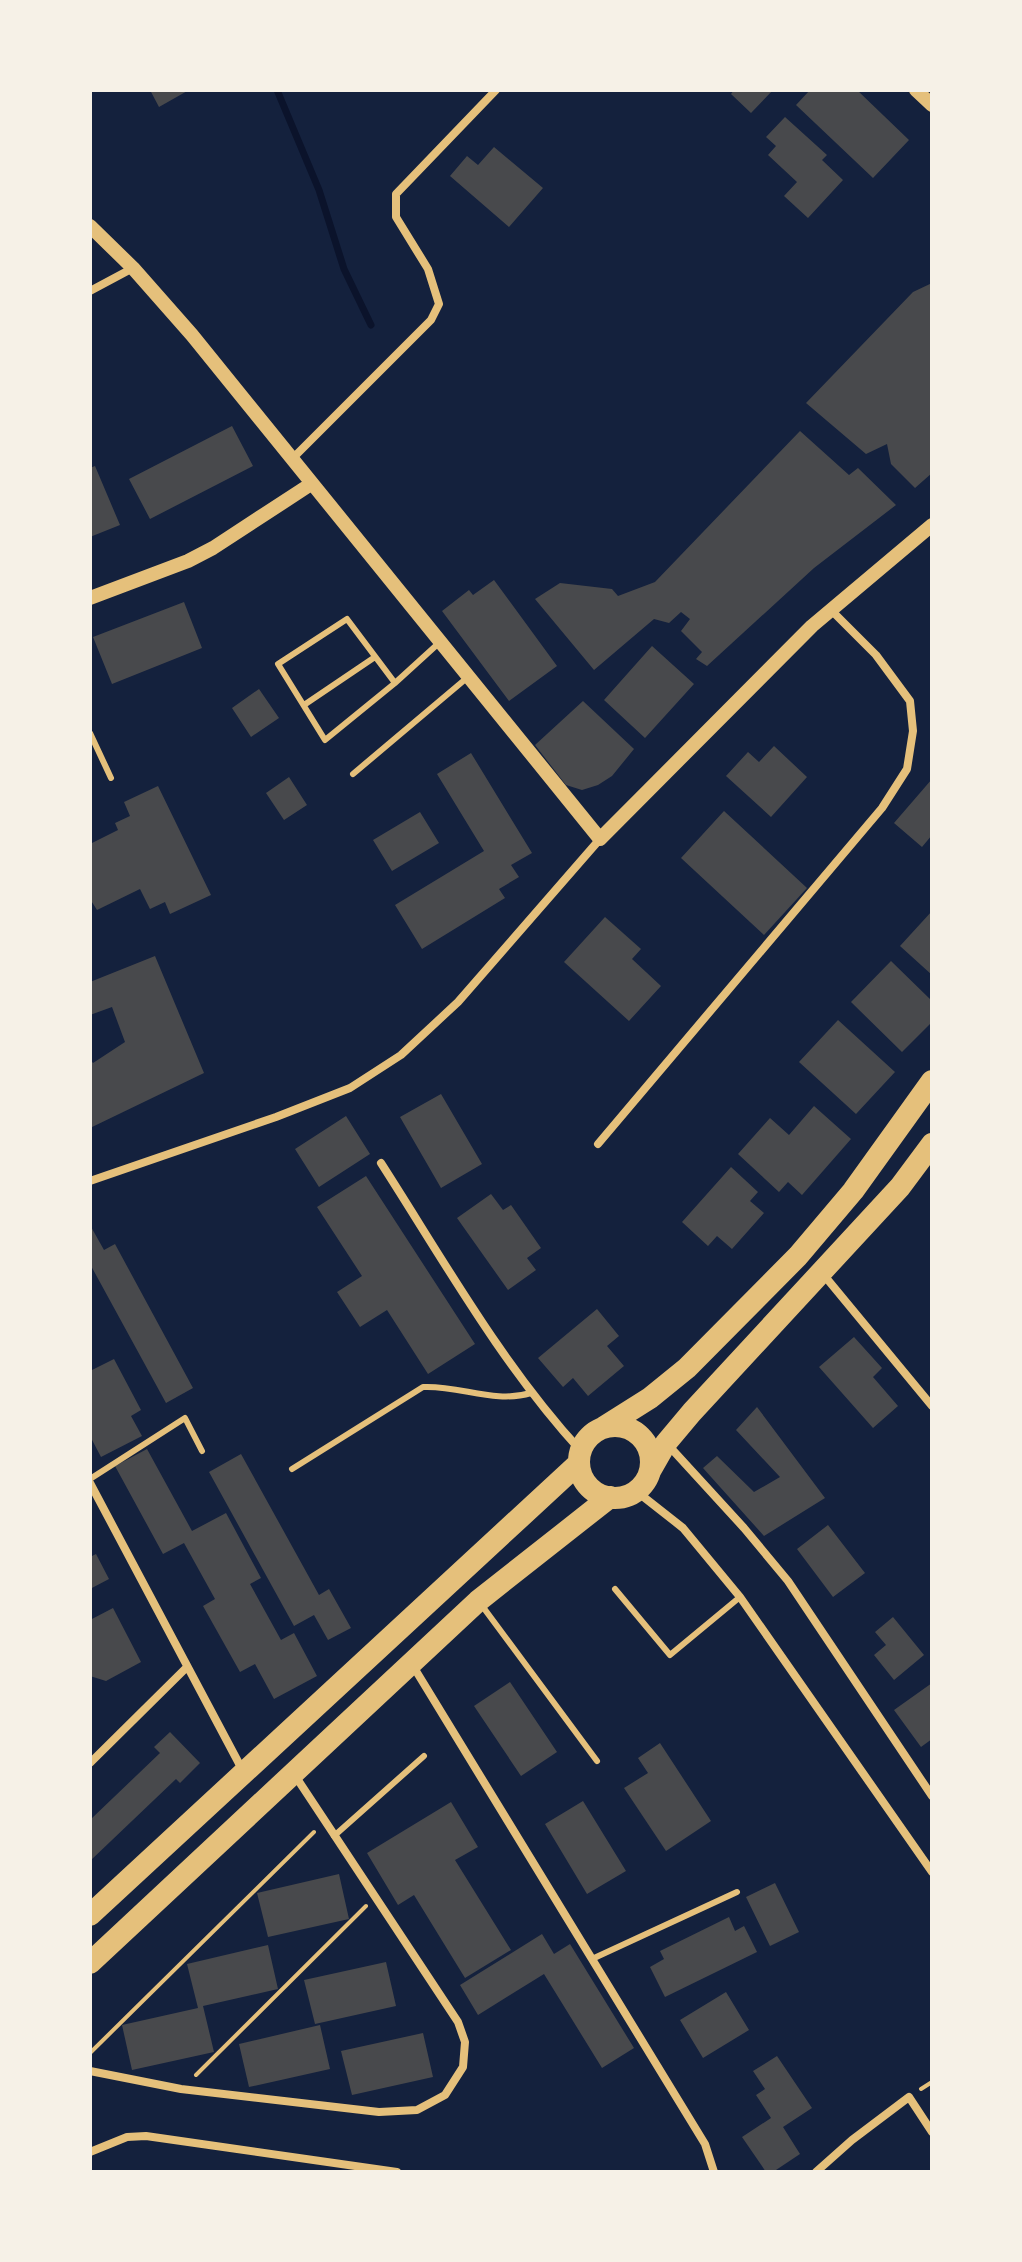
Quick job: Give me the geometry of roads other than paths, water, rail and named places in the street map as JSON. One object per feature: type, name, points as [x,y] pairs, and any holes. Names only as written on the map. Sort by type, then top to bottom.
[{"type":"highway","points":[[90,1915],[580,1457],[587,1440],[650,1398],[687,1368],[798,1256],[853,1191],[932,1081]]},
{"type":"highway","points":[[580,1457],[582,1476],[598,1493],[623,1497],[636,1491],[645,1482],[666,1443],[900,1187],[932,1144]]},
{"type":"highway","points":[[604,1427],[617,1425],[640,1435],[648,1447],[650,1471]]},
{"type":"highway","points":[[90,1963],[478,1601],[610,1497]]},
{"type":"street","points":[[291,459],[431,320],[439,304],[428,269],[396,217],[396,194],[496,90]]},
{"type":"street","points":[[916,90],[932,105]]},
{"type":"street","points":[[90,226],[133,268],[192,335],[600,839]]},
{"type":"street","points":[[90,291],[133,268]]},
{"type":"street","points":[[90,598],[201,555],[311,484]]},
{"type":"street","points":[[90,1181],[350,1088],[401,1055],[458,1002],[600,839],[831,610],[932,525]]},
{"type":"street","points":[[598,1144],[882,808],[907,769],[913,731],[910,701],[876,655],[831,610]]},
{"type":"street","points":[[381,1163],[531,1393],[580,1457]]},
{"type":"street","points":[[822,1272],[932,1406]]},
{"type":"street","points":[[666,1443],[788,1581],[932,1796]]},
{"type":"street","points":[[90,1481],[243,1772]]},
{"type":"street","points":[[636,1491],[683,1528],[740,1597],[932,1872]]},
{"type":"street","points":[[411,1662],[705,2144],[714,2172]]},
{"type":"street","points":[[90,1763],[187,1667]]},
{"type":"street","points":[[90,2071],[181,2089],[379,2112],[417,2110],[445,2095],[463,2067],[465,2042],[458,2022],[293,1772]]},
{"type":"street","points":[[816,2172],[909,2097],[932,2132]]},
{"type":"street","points":[[90,2152],[127,2137],[156,2137],[397,2172]]},
{"type":"lane","points":[[395,683],[347,619],[278,664],[325,740],[395,683],[440,642]]},
{"type":"lane","points":[[304,705],[375,657]]},
{"type":"lane","points":[[353,774],[468,677]]},
{"type":"lane","points":[[90,733],[111,778]]},
{"type":"lane","points":[[292,1469],[423,1387],[445,1386],[515,1398],[531,1393]]},
{"type":"lane","points":[[90,1481],[185,1418],[202,1451]]},
{"type":"lane","points":[[615,1589],[670,1655],[740,1597]]},
{"type":"lane","points":[[478,1601],[597,1761]]},
{"type":"lane","points":[[334,1836],[424,1756]]},
{"type":"lane","points":[[592,1959],[737,1892]]},
{"type":"waterway","points":[[277,90],[319,190],[344,269],[371,325]]}]
